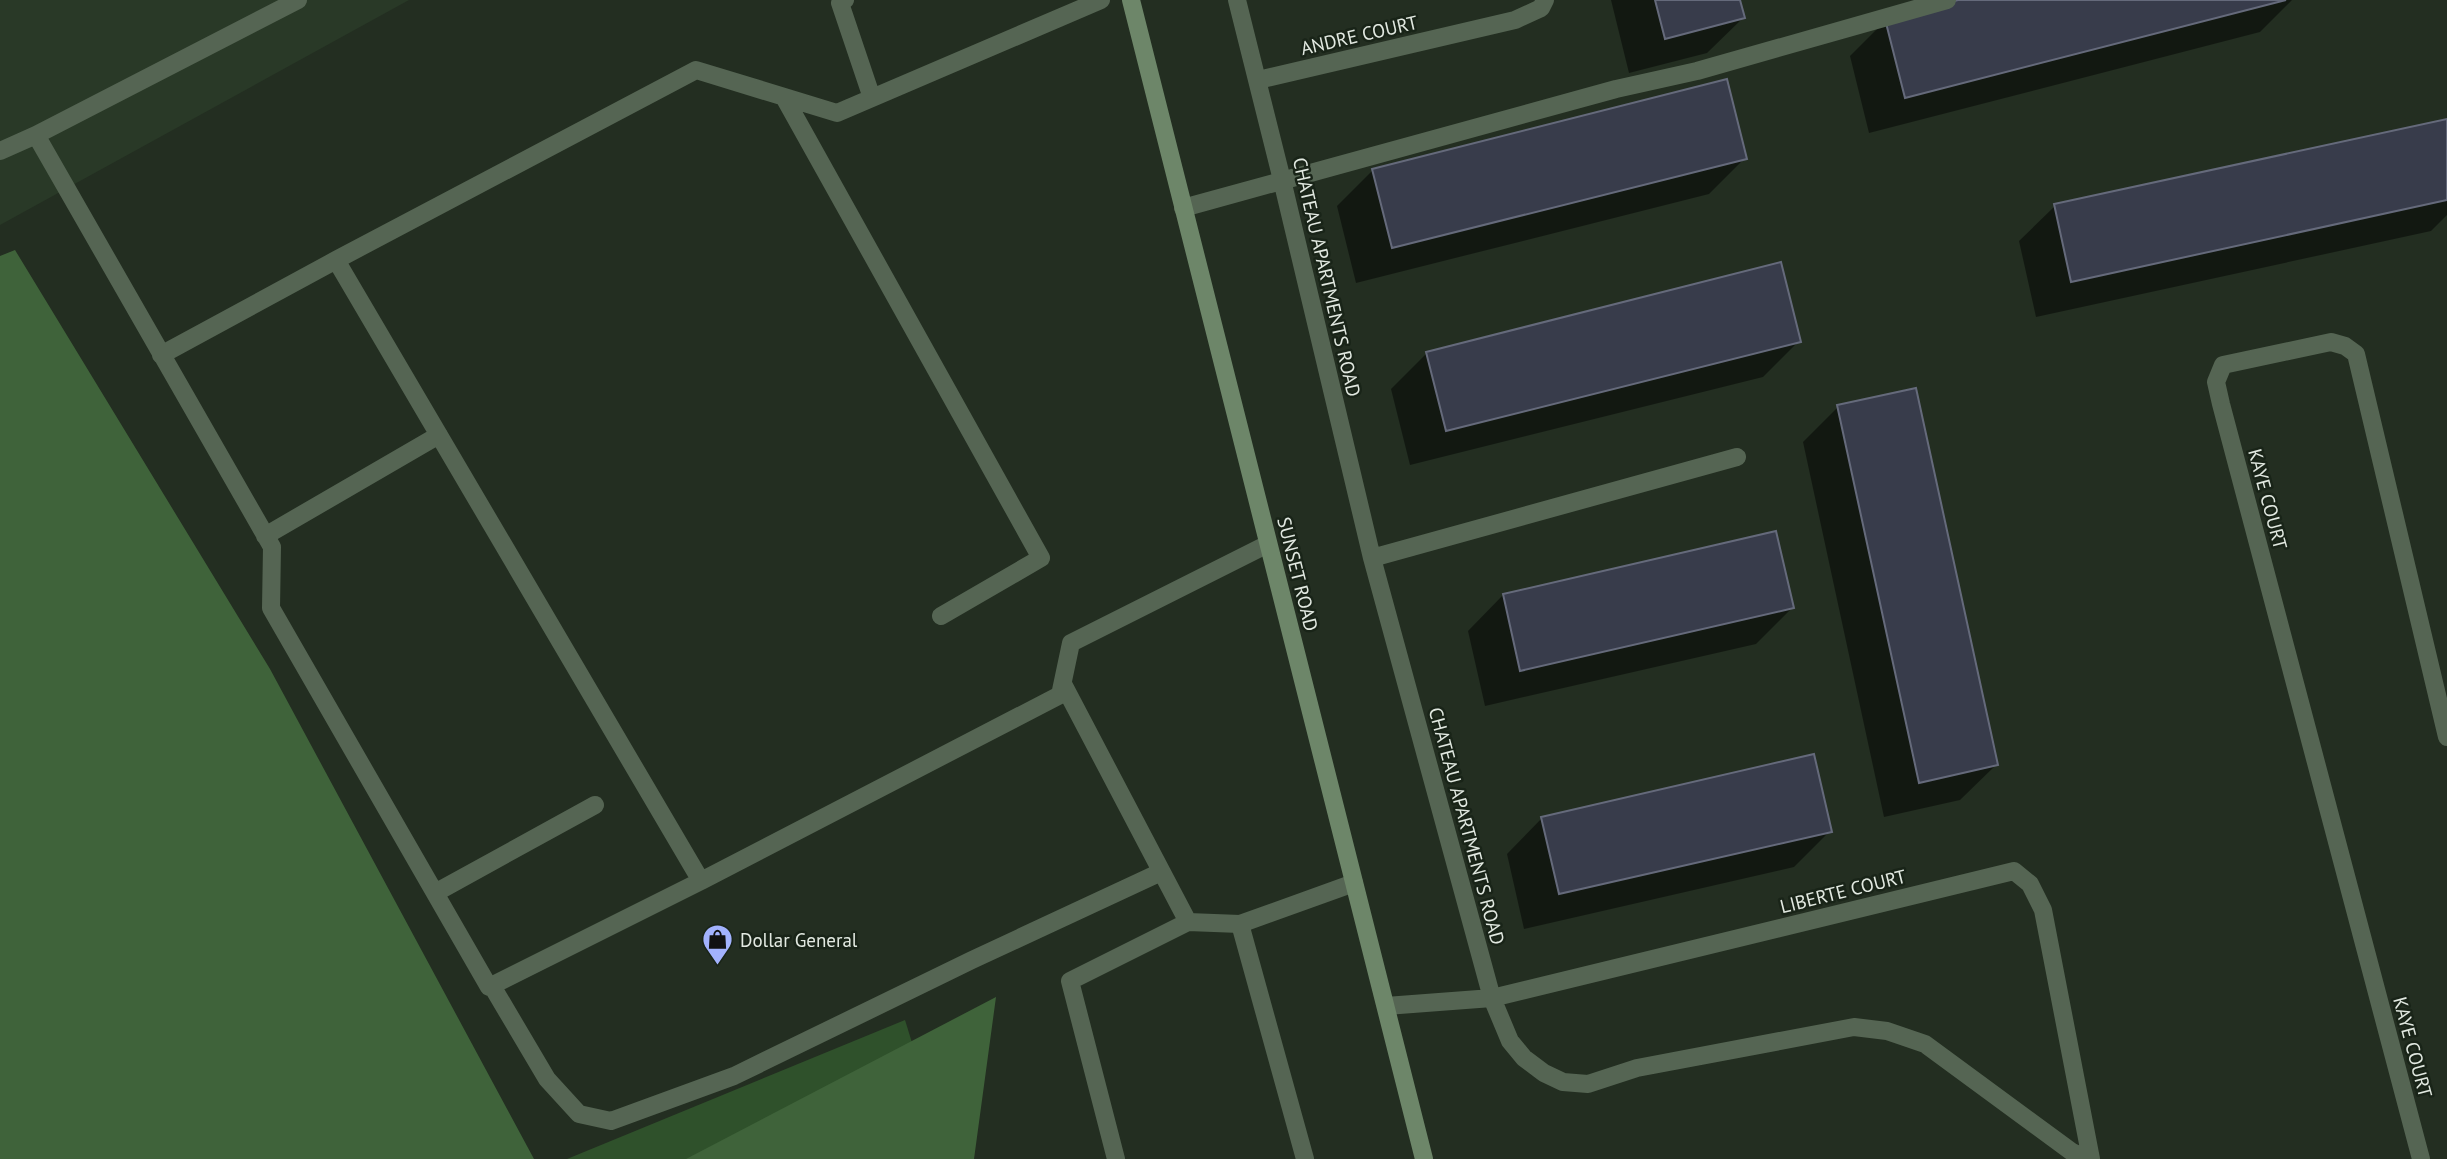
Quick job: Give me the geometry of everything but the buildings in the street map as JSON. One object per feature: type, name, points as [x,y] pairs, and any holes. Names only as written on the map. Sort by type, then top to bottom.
[{"type":"street","name":"SUNSET ROAD","points":[[1131,0],[1424,1159]]},
{"type":"lane","points":[[0,151],[298,0]]},
{"type":"lane","points":[[161,355],[696,70],[837,113],[1101,0]]},
{"type":"lane","name":"CHATEAU APARTMENTS ROAD","points":[[1237,0],[1373,558],[1492,998],[1510,1041],[1524,1058],[1544,1073],[1563,1082],[1588,1084],[1637,1068],[1854,1027],[1887,1031],[1925,1044],[2072,1152],[2089,1159]]},
{"type":"lane","name":"ANDRE COURT","points":[[1258,80],[1515,20],[1541,8],[1545,0]]},
{"type":"lane","points":[[1183,208],[1616,89],[1698,71],[1947,0]]},
{"type":"lane","points":[[841,1],[872,98]]},
{"type":"lane","points":[[784,97],[1041,558],[941,617]]},
{"type":"lane","points":[[36,135],[272,547],[271,608],[489,987],[492,986],[547,1079],[579,1114],[611,1121],[734,1076],[1161,872]]},
{"type":"lane","points":[[336,260],[701,881]]},
{"type":"lane","name":"KAYE COURT","points":[[2421,1159],[2221,404],[2216,382],[2222,365],[2331,342],[2345,346],[2357,354],[2447,737]]},
{"type":"lane","points":[[265,536],[439,435]]},
{"type":"lane","points":[[1373,558],[1737,457]]},
{"type":"lane","points":[[492,986],[1060,695],[1071,643],[1268,544]]},
{"type":"lane","points":[[1063,684],[1188,922]]},
{"type":"lane","points":[[435,892],[595,805]]},
{"type":"lane","name":"LIBERTE COURT","points":[[1386,1006],[1492,998],[2014,872],[2030,884],[2043,910],[2089,1159]]},
{"type":"lane","points":[[1116,1159],[1070,981],[1188,922],[1240,923],[1354,883]]},
{"type":"lane","points":[[1240,923],[1305,1159]]},
{"type":"shaded area","points":[[0,0],[409,0],[0,225]]},
{"type":"green space","points":[[15,250],[270,669],[534,1159],[0,1159],[0,256]]},
{"type":"green space","points":[[996,997],[974,1159],[686,1159]]},
{"type":"green space","points":[[905,1020],[948,1159],[567,1159]]},
{"type":"place","name":"Dollar General","points":[[717,967]]}]
